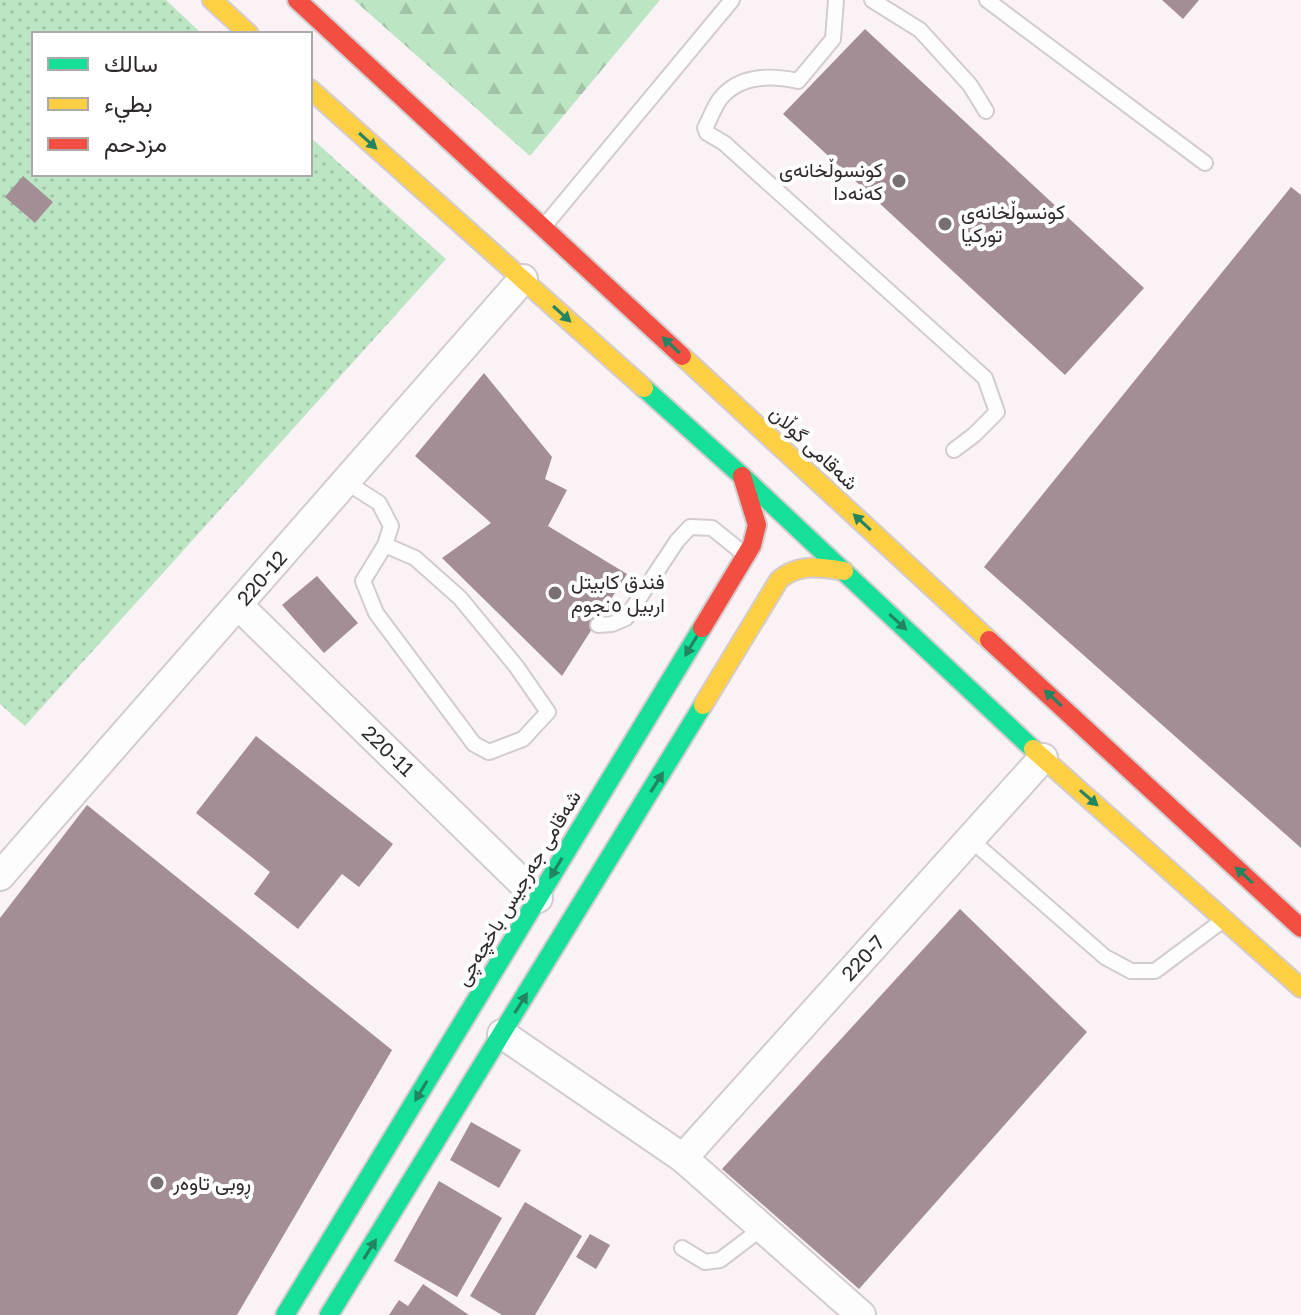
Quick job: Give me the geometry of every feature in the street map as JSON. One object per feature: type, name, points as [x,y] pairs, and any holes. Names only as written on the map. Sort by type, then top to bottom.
[{"type":"main road","points":[[212,0],[247,32]]},
{"type":"main road","name":"شەقامی گوڵان","points":[[297,0],[1301,928]]},
{"type":"main road","points":[[312,91],[742,476],[1043,758],[1301,988]]},
{"type":"main road","name":"شەقامی جەرجیس باخچەچی","points":[[285,1315],[746,556],[755,539],[757,525],[742,476]]},
{"type":"main road","points":[[329,1315],[787,572],[809,567],[844,571]]},
{"type":"main road","points":[[720,598],[737,584],[750,587],[756,601],[754,621]]},
{"type":"street","name":"220-12","points":[[0,876],[523,279]]},
{"type":"street","name":"220-11","points":[[238,605],[538,898]]},
{"type":"street","name":"220-7","points":[[683,1158],[1043,758]]},
{"type":"street","points":[[502,1034],[683,1158],[861,1315]]},
{"type":"lane","points":[[544,227],[732,0]]},
{"type":"lane","points":[[836,0],[833,39],[798,81],[783,78],[743,80],[720,99],[705,128],[985,378],[997,412],[954,450]]},
{"type":"lane","points":[[872,0],[920,30],[970,85],[986,111]]},
{"type":"lane","points":[[987,0],[1205,163]]},
{"type":"lane","points":[[346,482],[379,503],[391,526],[385,545],[363,581],[376,613],[474,744],[489,752],[523,739],[548,712],[516,666],[460,598],[415,558],[385,545]]},
{"type":"lane","points":[[598,625],[612,624],[626,618],[677,541],[690,527],[712,528],[746,556]]},
{"type":"lane","points":[[970,839],[1105,957],[1131,971],[1155,971],[1225,918]]},
{"type":"lane","points":[[682,1248],[705,1262],[720,1260],[761,1229]]},
{"type":"green space","points":[[0,0],[166,0],[200,32],[32,32],[32,176],[312,176],[312,139],[446,259],[25,726],[0,704]]},
{"type":"green space","points":[[354,0],[660,0],[530,156]]},
{"type":"building","points":[[1162,0],[1199,0],[1183,19]]},
{"type":"building","points":[[865,29],[1144,288],[1065,375],[783,114]]},
{"type":"building","points":[[23,176],[53,202],[35,223],[5,197]]},
{"type":"building","points":[[1291,187],[1301,195],[1301,848],[984,567]]},
{"type":"building","points":[[484,373],[552,457],[545,479],[567,490],[548,526],[627,574],[562,676],[442,558],[491,523],[415,456]]},
{"type":"building","points":[[317,576],[358,623],[324,653],[282,605]]},
{"type":"building","points":[[256,736],[393,844],[359,887],[342,874],[298,929],[254,894],[270,872],[196,813]]},
{"type":"building","name":"ڕوبی تاوەر","points":[[87,805],[392,1050],[237,1315],[0,1315],[0,918]]},
{"type":"building","points":[[960,909],[1087,1032],[859,1289],[722,1169]]},
{"type":"building","points":[[471,1122],[521,1150],[499,1188],[450,1160]]},
{"type":"building","points":[[439,1181],[502,1218],[457,1297],[394,1261]]},
{"type":"building","points":[[525,1202],[582,1236],[535,1315],[502,1315],[470,1296]]},
{"type":"building","points":[[590,1234],[610,1245],[596,1269],[576,1257]]},
{"type":"building","points":[[423,1284],[469,1315],[389,1315],[399,1300],[408,1306]]},
{"type":"traffic: fast","points":[[644,388],[1033,749]]},
{"type":"traffic: fast","points":[[285,1315],[702,628]]},
{"type":"traffic: fast","points":[[329,1315],[703,705]]},
{"type":"traffic: slow","points":[[212,0],[247,32]]},
{"type":"traffic: slow","points":[[312,91],[644,388]]},
{"type":"traffic: slow","points":[[682,356],[989,640]]},
{"type":"traffic: slow","points":[[703,705],[779,580],[802,569],[844,571]]},
{"type":"traffic: slow","points":[[1033,749],[1301,988]]},
{"type":"traffic: jam","points":[[297,0],[682,356]]},
{"type":"traffic: jam","points":[[702,628],[752,545],[757,525],[742,476]]},
{"type":"traffic: jam","points":[[989,640],[1301,928]]},
{"type":"place","name":"کونسوڵخانەی کەنەدا","points":[[899,181]]},
{"type":"place","name":"کونسوڵخانەی تورکیا","points":[[945,224]]},
{"type":"place","name":"فندق كابيتل اربيل ٥نجوم","points":[[555,593]]},
{"type":"place","name":"ڕوبی تاوەر","points":[[157,1183]]}]
